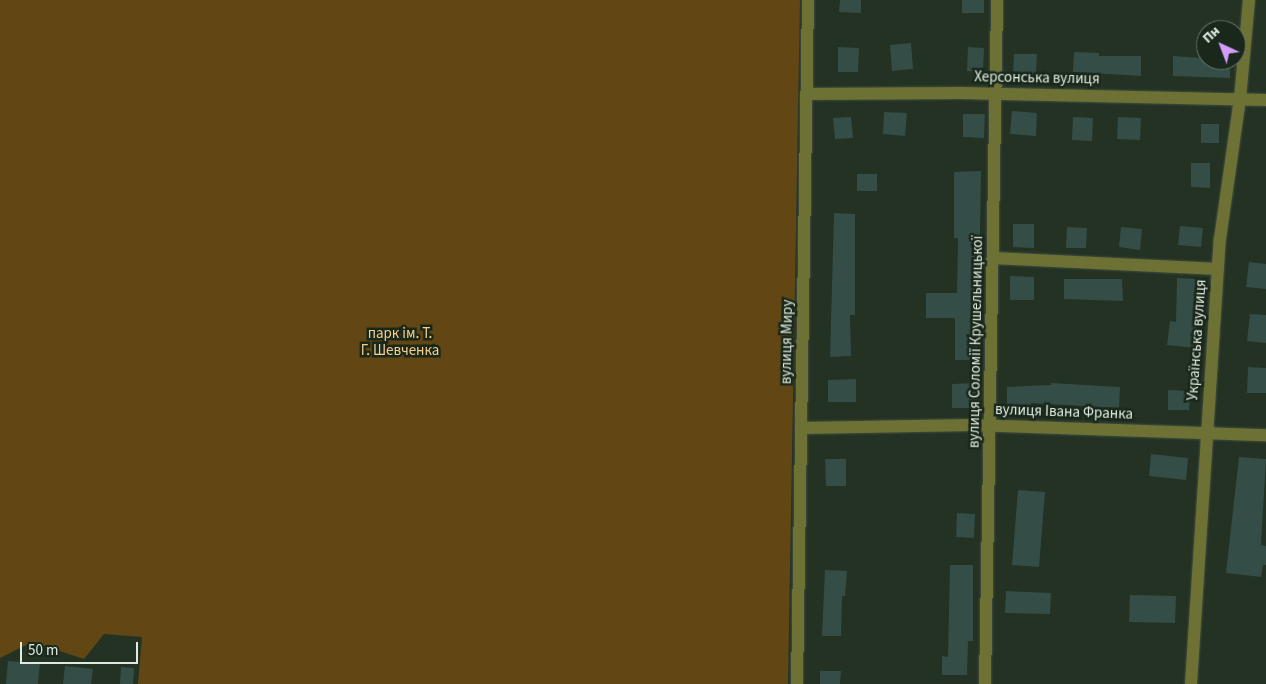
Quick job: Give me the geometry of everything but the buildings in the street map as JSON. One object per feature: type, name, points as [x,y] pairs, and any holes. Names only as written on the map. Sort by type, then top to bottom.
[{"type":"street","name":"вулиця Миру","points":[[796,684],[802,428],[808,0]]},
{"type":"street","name":"вулиця Соломії Крушельницької","points":[[985,684],[992,427],[998,0]]},
{"type":"street","name":"Українська вулиця","points":[[1191,684],[1218,269],[1240,99],[1249,0]]},
{"type":"street","name":"Херсонська вулиця","points":[[807,94],[996,94],[1266,100]]},
{"type":"street","points":[[994,258],[1218,269]]},
{"type":"street","name":"вулиця Івана Франка","points":[[802,428],[992,427],[1266,435]]},
{"type":"green space","name":"парк ім. Т. Г. Шевченка","points":[[0,0],[800,0],[788,684],[138,684],[142,637],[104,634],[84,659],[32,642],[0,658]]}]
